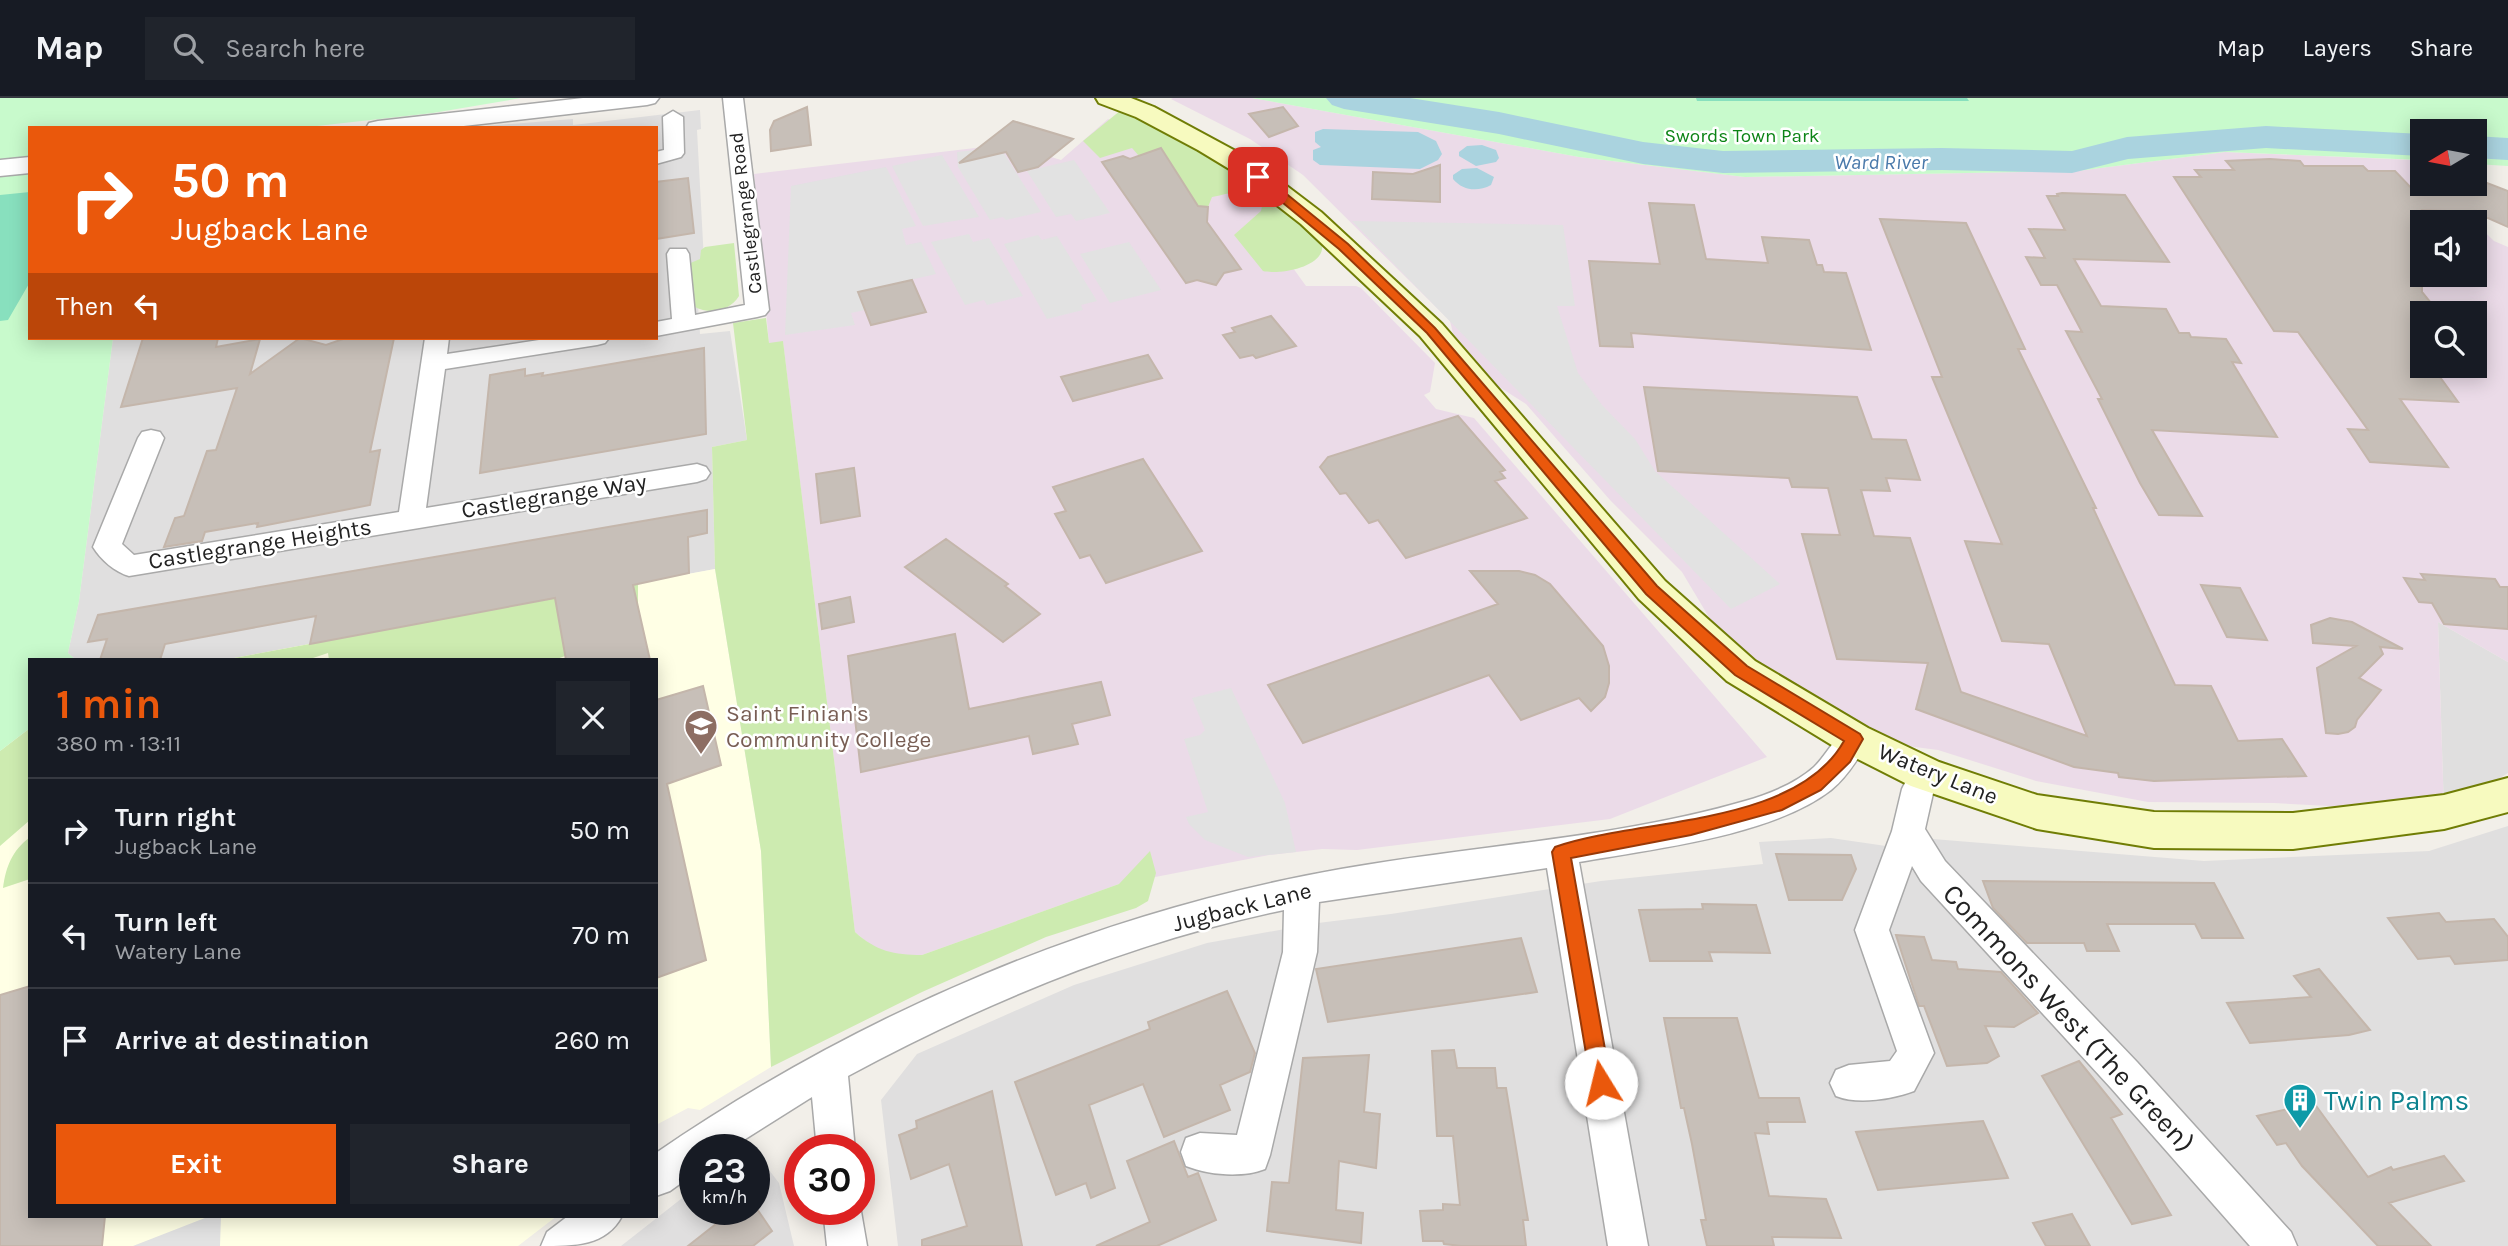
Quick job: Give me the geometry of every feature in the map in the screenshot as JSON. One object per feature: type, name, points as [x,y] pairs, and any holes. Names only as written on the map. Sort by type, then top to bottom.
[{"type":"main road","name":"Watery Lane","points":[[1108,98],[1145,112],[1207,144],[1245,167],[1311,218],[1431,330],[1651,590],[1741,671],[1854,739],[1925,774],[2036,812],[2154,830],[2293,831],[2444,812],[2508,795]]},
{"type":"street","points":[[396,126],[647,98]]},
{"type":"street","name":"Castlegrange Road","points":[[658,329],[757,310],[733,98]]},
{"type":"street","points":[[658,157],[674,153],[673,117]]},
{"type":"street","points":[[0,168],[28,165]]},
{"type":"street","points":[[678,254],[684,324]]},
{"type":"street","points":[[411,519],[436,350],[570,340]]},
{"type":"street","name":"Castlegrange Heights","points":[[151,438],[107,547],[129,566],[411,519]]},
{"type":"street","name":"Castlegrange Way","points":[[411,519],[696,472]]},
{"type":"street","name":"Jugback Lane","points":[[658,1176],[779,1093],[828,1066],[933,1013],[1066,958],[1205,913],[1302,891],[1414,870],[1561,852],[1691,827],[1776,804],[1815,785],[1844,757],[1854,739]]},
{"type":"street","points":[[1849,1083],[1901,1078],[1916,1053],[1872,930],[1908,831],[1918,789],[1925,774]]},
{"type":"street","name":"Commons West (The Green)","points":[[1908,831],[1933,871],[2124,1075],[2277,1246]]},
{"type":"street","points":[[1561,852],[1628,1246]]},
{"type":"street","points":[[1200,1152],[1251,1155],[1300,952],[1302,891]]},
{"type":"street","points":[[828,1066],[834,1134]]},
{"type":"street","points":[[561,1246],[599,1218]]},
{"type":"street","points":[[845,1225],[847,1246]]},
{"type":"shaded area","points":[[1252,98],[1579,157],[1745,177],[2077,171],[2225,152],[2410,160],[2410,196],[2448,196],[2462,210],[2410,210],[2410,287],[2487,287],[2487,234],[2494,241],[2508,247],[2508,662],[2438,622],[2444,812],[2274,803],[2148,802],[2036,781],[1938,750],[1854,739],[1741,671],[1682,572],[1610,500],[1526,404],[1460,362],[1450,321],[1303,175],[1250,139],[1171,99]]},
{"type":"shaded area","points":[[700,110],[701,129],[697,130],[704,261],[695,263],[700,334],[730,331],[747,440],[712,447],[715,569],[234,658],[74,658],[68,653],[79,601],[113,340],[658,340],[658,126],[485,126],[573,119],[573,125]]},
{"type":"shaded area","points":[[1108,119],[1243,185],[1285,220],[1293,268],[1306,286],[1361,288],[1435,363],[1430,392],[1424,395],[1436,409],[1474,418],[1767,757],[1610,819],[1357,850],[1322,849],[1269,855],[1119,884],[922,955],[896,955],[871,946],[855,932],[783,342],[769,344],[754,174],[1009,144],[1061,160]]},
{"type":"shaded area","points":[[1000,147],[1041,212],[1006,220],[1003,217],[990,220],[958,167],[957,152]]},
{"type":"shaded area","points":[[942,155],[979,217],[923,226],[892,166]]},
{"type":"shaded area","points":[[1074,160],[1110,213],[1076,221],[1071,214],[1056,217],[1027,171]]},
{"type":"shaded area","points":[[886,167],[916,226],[902,229],[906,245],[921,242],[936,274],[858,292],[865,310],[851,313],[855,325],[785,335],[791,186]]},
{"type":"shaded area","points":[[1352,221],[1563,225],[1575,306],[1557,306],[1578,373],[1602,405],[1635,439],[1655,471],[1780,584],[1731,609]]},
{"type":"shaded area","points":[[969,234],[973,242],[989,238],[1023,296],[987,305],[984,300],[965,305],[931,242]]},
{"type":"shaded area","points":[[1038,235],[1042,240],[1057,236],[1097,301],[1081,305],[1083,310],[1047,319],[1004,244]]},
{"type":"shaded area","points":[[1129,242],[1161,290],[1110,303],[1080,254]]},
{"type":"shaded area","name":"Saint Finian's Community College","points":[[715,569],[761,851],[771,1067],[700,1110],[688,1108],[658,1124],[658,658],[234,658]]},
{"type":"shaded area","points":[[2438,622],[2508,662],[2508,773],[2444,812]]},
{"type":"shaded area","points":[[1231,688],[1285,803],[1296,852],[1248,857],[1205,840],[1189,824],[1186,817],[1208,812],[1184,739],[1200,735],[1205,730],[1192,698]]},
{"type":"shaded area","points":[[28,730],[28,1218],[554,1218],[518,1246],[0,1246],[0,751]]},
{"type":"shaded area","points":[[2508,826],[2508,1246],[898,1246],[881,1100],[917,1054],[1074,985],[1207,943],[1318,923],[1601,881],[1763,864],[1759,842],[1831,838],[1886,846],[1908,831],[1933,839],[2204,861],[2429,851]]},
{"type":"shaded area","points":[[770,1171],[779,1183],[784,1204],[784,1225],[789,1225],[794,1246],[621,1246],[679,1201],[679,1225],[770,1225]]},
{"type":"shaded area","points":[[205,1218],[221,1218],[220,1246],[133,1246]]},
{"type":"green space","points":[[0,98],[521,98],[433,113],[317,126],[28,126],[28,156],[0,159]]},
{"type":"green space","name":"Swords Town Park","points":[[1252,98],[2508,98],[2508,166],[2487,165],[2487,119],[2410,119],[2410,160],[2225,152],[2077,171],[1745,177],[1579,157]]},
{"type":"green space","points":[[1696,98],[1967,98],[1969,101],[1697,101]]},
{"type":"green space","points":[[1121,110],[1219,162],[1264,194],[1322,244],[1317,258],[1300,268],[1280,272],[1263,271],[1234,235],[1261,211],[1263,201],[1251,194],[1232,193],[1212,197],[1208,207],[1198,206],[1161,149],[1139,156],[1132,148],[1100,158],[1083,141]]},
{"type":"green space","points":[[28,173],[28,340],[113,340],[79,601],[68,653],[74,658],[28,658],[28,730],[0,751],[0,175]]},
{"type":"green space","points":[[28,192],[28,285],[8,320],[0,321],[0,195]]},
{"type":"green space","points":[[734,243],[739,296],[730,305],[719,310],[707,311],[695,307],[692,304],[688,264],[700,259],[701,250],[705,247]]},
{"type":"green space","points":[[766,318],[769,343],[783,341],[855,932],[870,944],[886,951],[922,955],[1119,884],[1150,851],[1156,873],[1148,901],[1136,908],[1046,937],[922,992],[771,1067],[761,851],[715,569],[712,447],[747,440],[733,323]]},
{"type":"green space","points":[[638,583],[638,610],[561,633],[565,656],[560,658],[329,658],[328,653],[313,658],[234,658]]},
{"type":"green space","points":[[28,730],[28,822],[0,846],[0,751]]},
{"type":"green space","points":[[28,839],[28,880],[3,888],[11,860]]},
{"type":"water","points":[[1323,129],[1418,132],[1436,141],[1442,154],[1438,160],[1420,169],[1320,165],[1313,160],[1313,150],[1321,147],[1315,142],[1315,132]]},
{"type":"water","points":[[1482,145],[1496,150],[1499,158],[1496,162],[1476,166],[1459,156],[1459,152],[1467,146]]},
{"type":"water","points":[[1477,168],[1494,177],[1491,185],[1471,189],[1461,186],[1453,179],[1453,175],[1462,169]]},
{"type":"building","points":[[807,107],[811,145],[771,151],[770,130],[774,121]]},
{"type":"building","points":[[1283,107],[1298,126],[1269,137],[1249,114]]},
{"type":"building","points":[[1013,121],[1073,139],[1038,167],[1018,172],[1006,152],[959,163]]},
{"type":"building","points":[[1161,148],[1198,206],[1208,207],[1207,222],[1241,269],[1224,273],[1216,285],[1197,280],[1186,283],[1102,162],[1123,156],[1130,159]]},
{"type":"building","points":[[2270,159],[2300,161],[2304,166],[2363,166],[2368,171],[2395,171],[2410,187],[2410,196],[2487,196],[2487,183],[2508,191],[2508,227],[2487,218],[2487,210],[2410,210],[2410,287],[2422,287],[2422,292],[2429,301],[2410,301],[2410,378],[2441,378],[2458,402],[2400,399],[2448,467],[2370,462],[2348,429],[2368,430],[2298,332],[2274,331],[2174,177],[2201,177],[2195,170],[2234,170],[2226,161]]},
{"type":"building","points":[[1440,165],[1440,202],[1372,199],[1373,172],[1413,174]]},
{"type":"building","points":[[688,178],[694,233],[658,239],[658,182]]},
{"type":"building","points":[[2057,194],[2125,195],[2169,262],[2074,259],[2101,306],[2166,309],[2179,333],[2189,333],[2191,337],[2226,339],[2241,363],[2232,362],[2277,437],[2152,430],[2202,516],[2159,515],[2140,483],[2098,399],[2102,399],[2066,331],[2082,332],[2057,285],[2041,285],[2026,257],[2045,258],[2029,229],[2065,230],[2047,196],[2058,196]]},
{"type":"building","points":[[1649,203],[1694,205],[1706,259],[1768,263],[1762,237],[1809,240],[1817,265],[1822,265],[1824,272],[1846,273],[1871,350],[1631,333],[1633,347],[1600,346],[1589,261],[1660,264]]},
{"type":"building","points":[[1880,219],[1966,223],[2025,349],[2018,349],[2096,508],[2093,508],[2175,685],[2211,686],[2238,741],[2282,739],[2306,776],[2154,781],[2119,777],[2118,773],[2074,767],[1916,709],[1928,663],[1837,659],[1802,534],[1840,535],[1828,488],[1792,487],[1789,478],[1658,471],[1644,387],[1857,397],[1872,439],[1906,440],[1920,480],[1886,478],[1890,491],[1861,490],[1874,536],[1910,538],[1961,692],[2087,736],[2049,644],[2002,641],[1965,541],[2002,544],[1932,377],[1942,377]]},
{"type":"building","points":[[912,280],[926,312],[871,325],[858,292]]},
{"type":"building","points":[[1271,316],[1296,346],[1256,358],[1253,355],[1240,358],[1223,335],[1235,332],[1232,328]]},
{"type":"building","points":[[142,340],[218,340],[216,347],[260,340],[250,374],[297,340],[326,345],[340,340],[394,340],[370,452],[380,450],[370,505],[257,527],[258,523],[205,532],[202,541],[164,547],[175,518],[184,516],[207,451],[216,450],[237,388],[121,407]]},
{"type":"building","points":[[704,348],[706,434],[480,473],[490,375],[525,369],[525,376],[543,373],[542,376]]},
{"type":"building","points":[[1148,355],[1162,378],[1073,401],[1061,377]]},
{"type":"building","points":[[1458,416],[1505,470],[1500,472],[1505,478],[1495,481],[1527,518],[1406,558],[1378,520],[1369,523],[1346,493],[1340,494],[1320,467],[1328,457]]},
{"type":"building","points":[[1143,459],[1202,551],[1106,583],[1090,555],[1080,558],[1055,514],[1066,511],[1053,487]]},
{"type":"building","points":[[854,468],[860,516],[821,523],[816,474]]},
{"type":"building","points":[[707,510],[707,533],[688,537],[689,573],[633,585],[650,658],[566,658],[555,598],[310,644],[316,616],[165,644],[161,658],[101,658],[107,639],[88,642],[98,615]]},
{"type":"building","points":[[946,539],[1008,584],[1005,586],[1040,614],[1003,642],[905,567]]},
{"type":"building","points":[[1470,571],[1519,571],[1535,575],[1550,584],[1603,646],[1609,666],[1609,683],[1605,697],[1591,711],[1579,698],[1521,720],[1489,675],[1303,743],[1268,685],[1498,604]]},
{"type":"building","points":[[2421,574],[2495,579],[2500,587],[2508,587],[2508,629],[2444,624],[2432,603],[2419,602],[2404,578],[2425,580]]},
{"type":"building","points":[[2201,585],[2240,588],[2267,640],[2227,637]]},
{"type":"building","points":[[850,597],[854,622],[822,629],[819,604]]},
{"type":"building","points":[[2330,618],[2352,622],[2403,649],[2380,647],[2383,654],[2359,678],[2381,690],[2357,720],[2355,727],[2338,734],[2326,733],[2317,668],[2356,646],[2313,643],[2311,625]]},
{"type":"building","points":[[955,634],[969,709],[1101,682],[1110,715],[1072,724],[1078,744],[1033,754],[1029,736],[861,772],[848,656]]},
{"type":"building","points":[[703,686],[721,765],[667,784],[706,960],[658,977],[658,699]]},
{"type":"building","points":[[1776,854],[1851,855],[1856,869],[1842,900],[1789,900]]},
{"type":"building","points":[[1983,881],[2214,883],[2243,938],[2202,938],[2195,924],[2107,924],[2119,951],[2087,951],[2084,943],[2027,943],[1993,908]]},
{"type":"building","points":[[1702,904],[1756,905],[1770,953],[1709,952],[1712,961],[1650,961],[1639,910],[1703,909]]},
{"type":"building","points":[[2439,913],[2446,922],[2494,919],[2508,937],[2508,960],[2455,964],[2450,956],[2418,959],[2388,918]]},
{"type":"building","points":[[1896,935],[1924,937],[1932,960],[1956,962],[1958,969],[2001,972],[2038,1013],[2014,1027],[1985,1026],[1999,1056],[1987,1063],[1947,1066],[1924,1006],[1919,1006]]},
{"type":"building","points":[[1521,938],[1537,992],[1328,1022],[1316,969]]},
{"type":"building","points":[[2319,969],[2370,1030],[2349,1035],[2250,1043],[2227,1003],[2311,997],[2294,976]]},
{"type":"building","points":[[28,987],[28,1218],[105,1218],[102,1246],[0,1246],[0,995]]},
{"type":"building","points":[[1227,991],[1255,1053],[1250,1072],[1220,1085],[1230,1110],[1164,1137],[1143,1084],[1089,1105],[1115,1188],[1091,1198],[1086,1183],[1056,1195],[1015,1082],[1150,1029],[1148,1022]]},
{"type":"building","points":[[1664,1018],[1737,1018],[1759,1098],[1799,1098],[1805,1122],[1767,1122],[1769,1134],[1755,1133],[1769,1196],[1826,1199],[1841,1238],[1772,1237],[1774,1246],[1707,1246],[1701,1220],[1706,1220],[1692,1144],[1684,1108],[1681,1108]]},
{"type":"building","points":[[1454,1050],[1457,1068],[1495,1068],[1497,1088],[1506,1088],[1528,1220],[1523,1220],[1526,1246],[1461,1246],[1444,1244],[1443,1241],[1423,1241],[1420,1211],[1443,1210],[1443,1204],[1460,1205],[1453,1136],[1437,1136],[1432,1051]]},
{"type":"building","points":[[1369,1055],[1364,1112],[1380,1114],[1376,1168],[1339,1161],[1336,1210],[1363,1213],[1361,1243],[1267,1231],[1272,1182],[1289,1183],[1303,1058]]},
{"type":"building","points":[[2079,1061],[2122,1114],[2111,1118],[2171,1215],[2132,1224],[2042,1076]]},
{"type":"building","points":[[992,1091],[1022,1246],[922,1246],[922,1240],[967,1226],[949,1164],[911,1179],[899,1135],[917,1128],[916,1121]]},
{"type":"building","points":[[2314,1103],[2368,1177],[2391,1167],[2393,1170],[2444,1156],[2464,1181],[2389,1203],[2431,1246],[2378,1246],[2302,1166],[2286,1143],[2277,1145],[2257,1116]]},
{"type":"building","points":[[1983,1121],[2008,1178],[1878,1190],[1856,1132]]},
{"type":"building","points":[[1174,1141],[1188,1177],[1198,1173],[1216,1220],[1157,1246],[1096,1246],[1150,1222],[1127,1161]]},
{"type":"building","points":[[2072,1214],[2090,1246],[2046,1246],[2033,1223]]},
{"type":"building","points":[[715,1225],[768,1225],[772,1231],[753,1246],[688,1246]]},
{"type":"waterway","name":"Ward River","points":[[1344,98],[1499,123],[1643,153],[1723,162],[1942,159],[2072,162],[2127,148],[2266,137],[2410,144]]},
{"type":"waterway","name":"Ward River","points":[[2487,148],[2508,149]]},
{"type":"place","name":"Saint Finian's Community College","points":[[701,756]]},
{"type":"place","name":"Twin Palms","points":[[2300,1130]]},
{"type":"route","points":[[1258,177],[1343,246],[1431,330],[1651,590],[1741,671],[1854,739],[1844,757],[1815,785],[1776,804],[1691,827],[1561,852],[1601,1083]]}]
